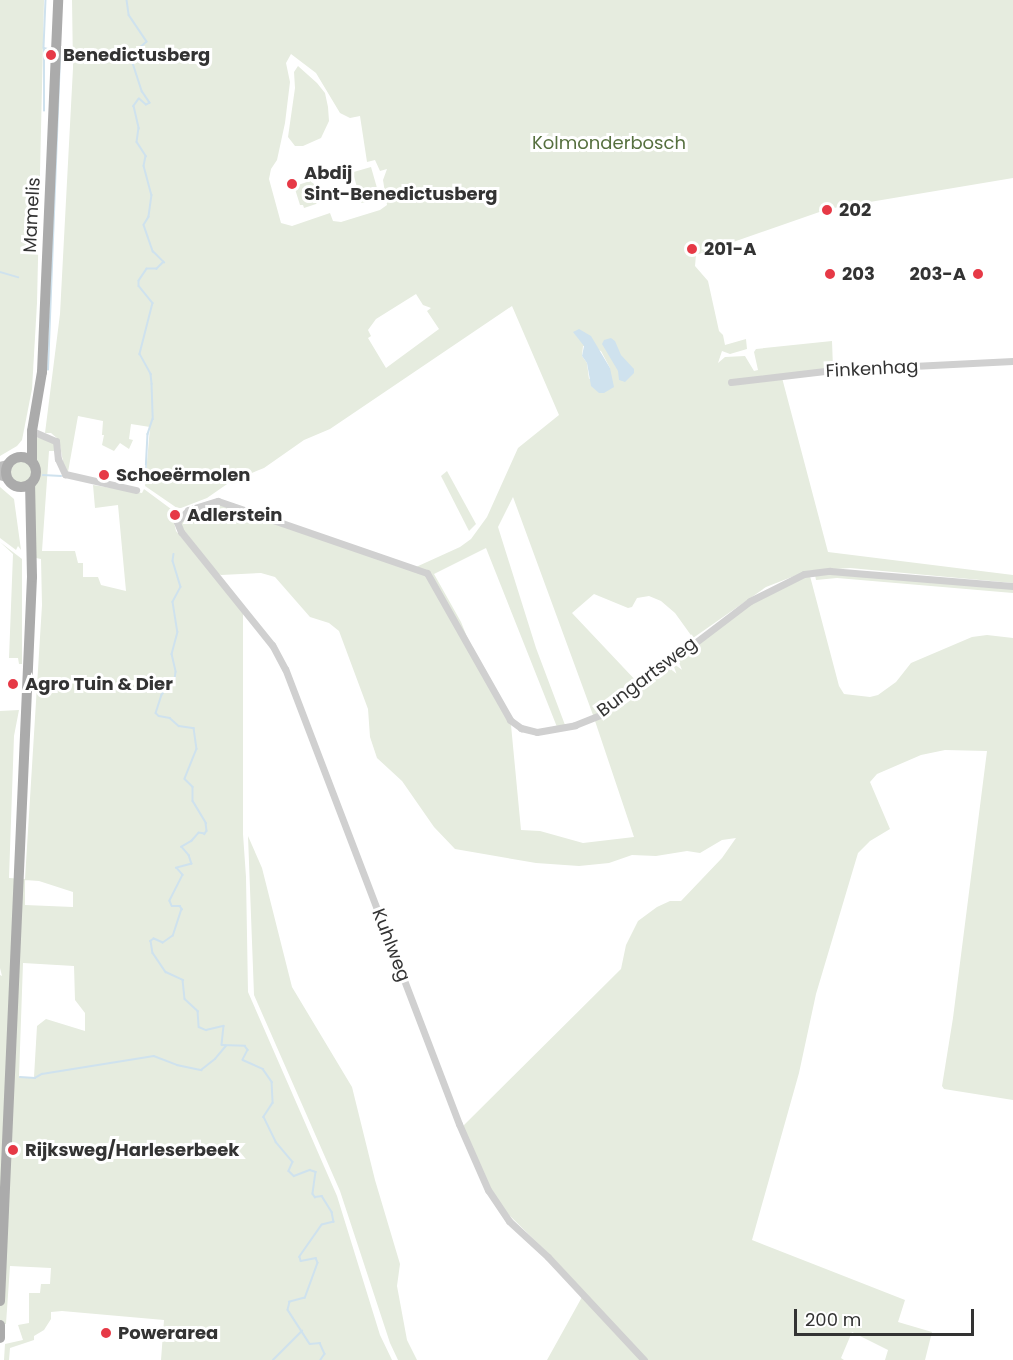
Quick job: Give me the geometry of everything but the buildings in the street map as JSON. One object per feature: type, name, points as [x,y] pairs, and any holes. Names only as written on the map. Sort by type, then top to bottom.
[{"type":"main road","name":"Mamelis","points":[[32,460],[33,431],[42,372],[58,0]]},
{"type":"main road","name":"Mamelis","points":[[20,456],[33,431]]},
{"type":"main road","points":[[0,1301],[32,577],[30,485],[37,472],[32,460],[20,456],[4,466],[4,476],[18,487],[29,517]]},
{"type":"main road","points":[[18,487],[30,485]]},
{"type":"main road","points":[[0,1324],[0,1338]]},
{"type":"street","name":"Finkenhag","points":[[731,382],[833,370],[1013,361]]},
{"type":"street","points":[[33,431],[56,441],[58,459],[65,474],[136,490]]},
{"type":"street","name":"Bungartsweg","points":[[188,510],[218,501],[427,573],[510,720],[521,728],[537,732],[576,725],[600,715],[750,601],[804,574],[830,571],[1013,586]]},
{"type":"street","name":"Kuhlweg","points":[[188,510],[177,526],[272,645],[285,669],[459,1124],[488,1190],[509,1221],[548,1257],[644,1360]]},
{"type":"green space","points":[[0,0],[44,0],[37,303],[32,389],[22,440],[17,446],[0,456]]},
{"type":"green space","name":"Kolmonderbosch","points":[[72,0],[1013,0],[1013,178],[828,209],[696,255],[695,266],[708,281],[719,331],[723,335],[725,345],[746,339],[747,349],[730,354],[722,351],[718,363],[725,357],[745,356],[754,371],[758,370],[754,352],[756,349],[832,341],[833,368],[781,374],[828,552],[1013,575],[1013,583],[850,568],[807,571],[766,587],[693,638],[675,613],[661,601],[649,596],[637,598],[632,607],[628,608],[594,594],[572,613],[639,684],[751,603],[790,582],[810,576],[839,686],[844,694],[870,697],[878,695],[896,682],[911,663],[972,637],[987,635],[1013,638],[1013,1100],[944,1089],[942,1086],[953,1018],[987,751],[945,750],[921,755],[877,774],[870,782],[890,829],[870,841],[858,853],[816,994],[799,1073],[752,1240],[905,1300],[898,1322],[932,1332],[925,1360],[885,1360],[888,1350],[852,1332],[841,1358],[844,1360],[647,1360],[556,1261],[504,1210],[483,1175],[462,1127],[621,969],[626,945],[638,921],[657,907],[670,901],[681,901],[722,858],[736,838],[722,840],[700,853],[687,851],[656,856],[632,855],[609,863],[579,866],[536,863],[455,849],[434,827],[402,781],[377,758],[370,737],[368,709],[339,631],[329,623],[310,617],[275,577],[261,573],[221,575],[217,573],[180,525],[189,512],[216,503],[416,567],[460,547],[471,539],[487,517],[518,448],[559,415],[512,306],[330,429],[304,440],[264,468],[230,482],[207,498],[181,508],[177,508],[145,486],[150,427],[131,424],[129,439],[133,440],[129,449],[120,443],[114,451],[102,445],[103,421],[78,416],[68,472],[64,467],[59,440],[51,433],[45,433],[60,314],[73,68]],"holes":[[[291,54],[316,73],[340,113],[350,118],[360,116],[367,162],[375,160],[380,171],[387,169],[383,180],[387,205],[380,210],[341,222],[333,221],[330,213],[292,226],[281,223],[269,179],[271,169],[277,160],[285,123],[290,82],[286,63]],[[416,294],[423,305],[431,308],[427,311],[439,329],[386,368],[368,338],[371,336],[368,330],[376,319]],[[583,346],[601,351],[610,368],[589,379],[587,363],[582,356]],[[513,497],[593,715],[634,837],[583,843],[540,831],[521,830],[511,725],[480,669],[461,622],[434,574],[486,548],[557,727],[565,725],[536,648],[498,527]]]},
{"type":"green space","points":[[298,66],[325,93],[329,121],[321,138],[303,146],[295,146],[288,137],[295,88],[294,72]]},
{"type":"green space","points":[[371,167],[380,198],[362,203],[353,172]]},
{"type":"green space","points":[[310,181],[314,184],[319,200],[316,204],[304,208],[300,205],[295,189],[299,188],[298,185]]},
{"type":"green space","points":[[36,437],[52,440],[54,451],[49,451],[42,551],[75,551],[78,563],[83,563],[83,577],[98,577],[101,585],[126,591],[118,505],[95,508],[93,485],[142,493],[144,489],[171,509],[176,531],[243,610],[243,834],[248,992],[337,1196],[380,1335],[392,1360],[161,1360],[164,1320],[62,1311],[51,1312],[51,1319],[44,1330],[34,1336],[34,1340],[10,1348],[9,1360],[4,1360],[5,1344],[23,1340],[18,1325],[29,1323],[29,1293],[40,1293],[41,1284],[50,1284],[51,1268],[10,1266],[6,1324],[0,1324],[0,975],[2,976],[0,968],[0,711],[19,710],[14,736],[9,878],[25,879],[42,605],[41,559],[36,558],[34,485],[39,469],[34,454]],"holes":[[[25,880],[39,881],[73,892],[73,907],[25,905]],[[23,963],[74,966],[75,1000],[85,1013],[85,1031],[46,1019],[37,1026],[34,1077],[19,1077]]]},
{"type":"green space","points":[[22,461],[30,464],[33,472],[30,480],[22,483],[14,480],[11,472],[14,464]]},
{"type":"green space","points":[[447,471],[476,524],[469,531],[441,476]]},
{"type":"green space","points":[[0,487],[14,499],[21,550],[18,546],[16,550],[0,538]]},
{"type":"green space","points":[[0,542],[22,559],[22,664],[19,664],[18,658],[9,658],[13,554]]},
{"type":"green space","points":[[827,573],[1013,588],[1013,593],[837,578],[816,580],[815,575]]},
{"type":"green space","points":[[248,836],[262,868],[292,987],[352,1087],[375,1180],[400,1264],[397,1286],[407,1340],[417,1360],[398,1360],[390,1343],[340,1191],[254,995]]},
{"type":"green space","points":[[582,1297],[612,1330],[641,1360],[547,1360]]},
{"type":"water","points":[[579,329],[591,336],[610,368],[614,387],[604,393],[599,393],[591,386],[587,363],[582,356],[584,346],[573,332]]},
{"type":"water","points":[[611,338],[615,341],[621,355],[634,369],[634,373],[625,382],[619,380],[618,371],[602,344],[604,340]]},
{"type":"waterway","points":[[46,0],[44,48],[53,50]]},
{"type":"waterway","points":[[127,0],[129,15],[147,42],[132,55],[142,91],[150,103],[146,105],[139,99],[134,106],[139,128],[137,142],[146,156],[144,166],[152,195],[149,217],[144,225],[153,251],[164,262],[157,269],[147,269],[139,281],[139,286],[153,303],[140,354],[151,374],[152,384],[153,419],[148,434],[146,472]]},
{"type":"waterway","points":[[44,49],[44,111]]},
{"type":"waterway","points":[[48,370],[60,51]]},
{"type":"waterway","points":[[0,272],[18,277]]},
{"type":"waterway","points":[[43,475],[61,476]]},
{"type":"waterway","points":[[174,554],[173,561],[181,587],[173,602],[178,632],[172,654],[176,672],[175,680],[162,695],[156,713],[159,716],[170,718],[179,726],[194,728],[197,749],[185,779],[193,787],[193,801],[206,823],[207,831],[205,834],[199,833],[182,847],[189,855],[192,864],[177,868],[183,875],[170,901],[172,906],[180,906],[182,909],[173,936],[163,943],[154,939],[151,941],[153,953],[166,972],[183,980],[185,999],[198,1011],[199,1027],[206,1030],[224,1026],[222,1045],[245,1046],[248,1050],[243,1060],[263,1069],[272,1082],[273,1103],[264,1117],[276,1142],[293,1162],[289,1171],[294,1176],[310,1170],[316,1172],[313,1194],[315,1197],[322,1196],[332,1212],[334,1222],[322,1225],[300,1257],[301,1261],[316,1258],[318,1263],[305,1298],[290,1302],[288,1310],[310,1344],[320,1343],[325,1354],[321,1360]]},
{"type":"waterway","points":[[20,1077],[35,1078],[42,1074],[154,1056],[177,1065],[201,1070],[226,1046]]},
{"type":"waterway","points":[[273,1360],[302,1331]]},
{"type":"place","name":"Benedictusberg","points":[[51,55]]},
{"type":"place","name":"Abdij Sint-Benedictusberg","points":[[292,184]]},
{"type":"place","name":"202","points":[[827,210]]},
{"type":"place","name":"201-A","points":[[692,249]]},
{"type":"place","name":"203","points":[[830,274]]},
{"type":"place","name":"203-A","points":[[978,274]]},
{"type":"place","name":"Schoeërmolen","points":[[104,475]]},
{"type":"place","name":"Adlerstein","points":[[175,515]]},
{"type":"place","name":"Agro Tuin & Dier","points":[[13,684]]},
{"type":"place","name":"Rijksweg/Harleserbeek","points":[[13,1150]]},
{"type":"place","name":"Powerarea","points":[[106,1333]]}]
